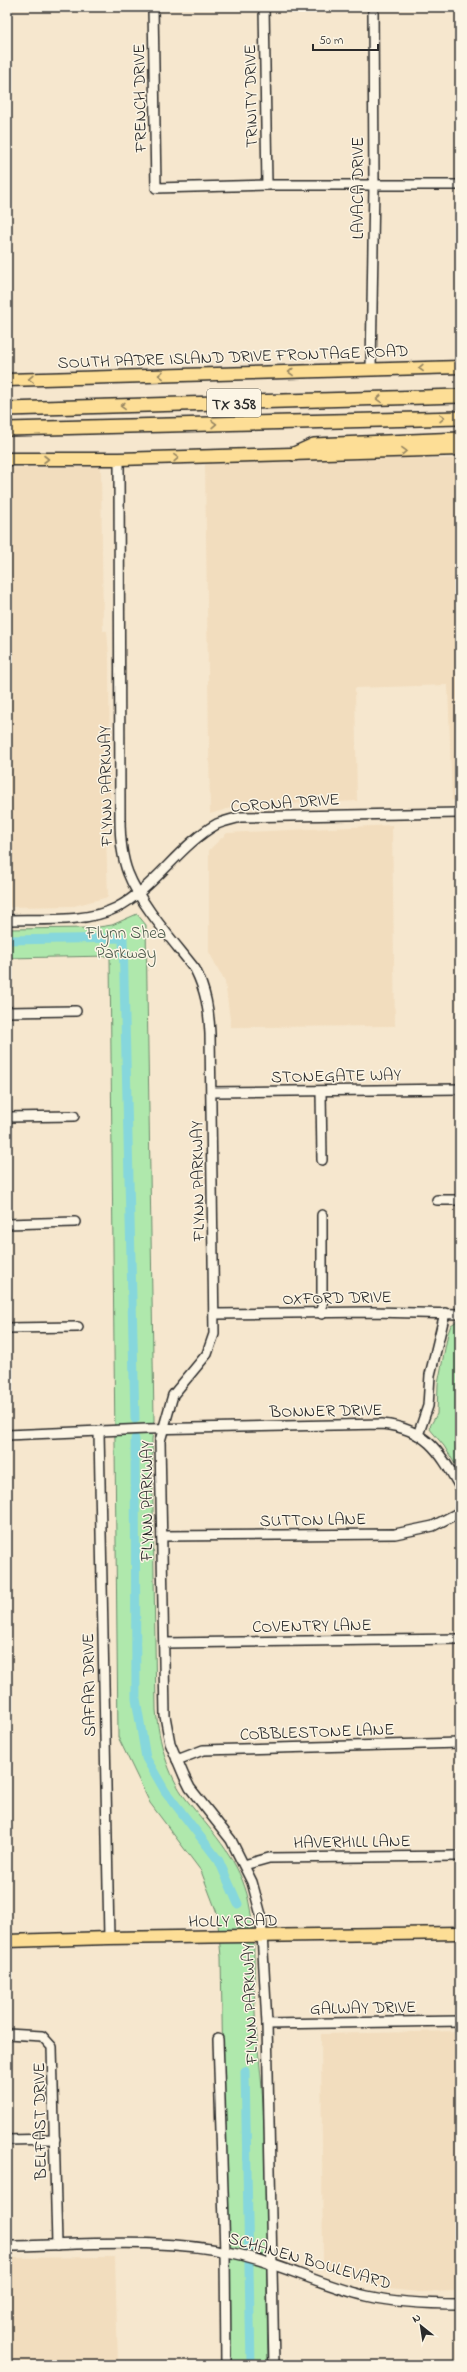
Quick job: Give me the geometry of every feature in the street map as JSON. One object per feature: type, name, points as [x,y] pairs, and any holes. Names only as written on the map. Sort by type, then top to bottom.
[{"type":"highway","name":"TX 358","points":[[7,409],[460,396]]},
{"type":"highway","name":"TX 358","points":[[7,429],[460,418]]},
{"type":"highway","points":[[294,454],[314,445],[460,439]]},
{"type":"main road","name":"SOUTH PADRE ISLAND DRIVE FRONTAGE ROAD","points":[[7,380],[460,367]]},
{"type":"main road","points":[[7,460],[119,459],[460,449]]},
{"type":"main road","name":"HOLLY ROAD","points":[[7,1941],[460,1933]]},
{"type":"street","name":"FRENCH DRIVE","points":[[153,7],[156,188],[267,185]]},
{"type":"street","name":"TRINITY DRIVE","points":[[264,7],[267,185]]},
{"type":"street","name":"LAVACA DRIVE","points":[[371,369],[374,184],[373,7]]},
{"type":"street","points":[[267,185],[460,185]]},
{"type":"street","name":"FLYNN PARKWAY","points":[[119,459],[120,836],[127,872],[138,893],[202,982],[208,1005],[212,1092],[215,1314],[211,1346],[173,1395],[160,1441],[165,1716],[170,1743],[190,1788],[231,1840],[244,1865],[258,1900],[263,1936],[267,2024],[274,2365]]},
{"type":"street","name":"CORONA DRIVE","points":[[7,920],[91,916],[115,908],[138,893],[199,837],[218,824],[241,817],[460,813]]},
{"type":"street","points":[[7,1012],[76,1011]]},
{"type":"street","name":"STONEGATE WAY","points":[[212,1092],[321,1092],[460,1089]]},
{"type":"street","points":[[321,1092],[322,1160]]},
{"type":"street","points":[[7,1117],[74,1116]]},
{"type":"street","points":[[437,1200],[460,1200]]},
{"type":"street","points":[[322,1215],[322,1314]]},
{"type":"street","points":[[7,1224],[75,1222]]},
{"type":"street","points":[[418,1434],[428,1406],[430,1375],[445,1313]]},
{"type":"street","name":"OXFORD DRIVE","points":[[215,1314],[460,1314]]},
{"type":"street","points":[[7,1328],[78,1327]]},
{"type":"street","name":"BONNER DRIVE","points":[[7,1435],[164,1428],[382,1424],[398,1426],[418,1434],[429,1441],[441,1455],[460,1487]]},
{"type":"street","name":"SAFARI DRIVE","points":[[99,1432],[109,1938]]},
{"type":"street","name":"SUTTON LANE","points":[[162,1536],[395,1534],[433,1526],[460,1512]]},
{"type":"street","name":"COVENTRY LANE","points":[[164,1643],[460,1639]]},
{"type":"street","name":"COBBLESTONE LANE","points":[[177,1760],[203,1750],[460,1743]]},
{"type":"street","name":"HAVERHILL LANE","points":[[244,1865],[269,1858],[460,1856]]},
{"type":"street","name":"GALWAY DRIVE","points":[[267,2024],[460,2021]]},
{"type":"street","name":"BELFAST DRIVE","points":[[7,2034],[42,2036],[52,2047],[57,2245]]},
{"type":"street","name":"FLYNN PARKWAY","points":[[218,2039],[225,2252],[226,2365]]},
{"type":"street","points":[[7,2140],[55,2139]]},
{"type":"street","name":"SCHANEN BOULEVARD","points":[[7,2246],[148,2243],[225,2252],[256,2258],[366,2296],[402,2302],[460,2304]]},
{"type":"shaded area","points":[[351,457],[460,459],[460,800],[452,800],[448,685],[355,688],[357,801],[237,806],[210,814],[205,463]]},
{"type":"shaded area","points":[[101,467],[103,631],[107,631],[109,656],[110,803],[105,804],[108,897],[74,906],[7,907],[7,468]]},
{"type":"shaded area","points":[[392,825],[395,1026],[231,1027],[225,982],[209,952],[209,850],[227,833]]},
{"type":"shaded area","points":[[460,2031],[460,2291],[418,2292],[380,2288],[323,2269],[321,2034]]},
{"type":"shaded area","points":[[115,2257],[118,2365],[7,2365],[7,2258]]},
{"type":"green space","name":"Flynn Shea Parkway","points":[[137,914],[146,925],[154,1420],[152,1440],[156,1710],[159,1733],[165,1757],[174,1779],[186,1799],[213,1832],[236,1867],[247,1894],[250,1910],[254,1943],[255,2010],[265,2137],[268,2365],[228,2365],[221,1957],[217,1913],[201,1871],[150,1803],[118,1737],[110,956],[7,958],[7,929],[92,928],[112,925]]},
{"type":"green space","points":[[457,1321],[460,1321],[460,1472],[444,1446],[429,1428],[437,1414],[438,1384],[448,1333],[451,1325]]},
{"type":"waterway","points":[[7,940],[123,938],[135,1419]]},
{"type":"waterway","points":[[135,1439],[136,1699],[146,1758],[165,1791],[219,1861],[238,1904]]},
{"type":"waterway","points":[[245,2071],[251,2365]]}]
